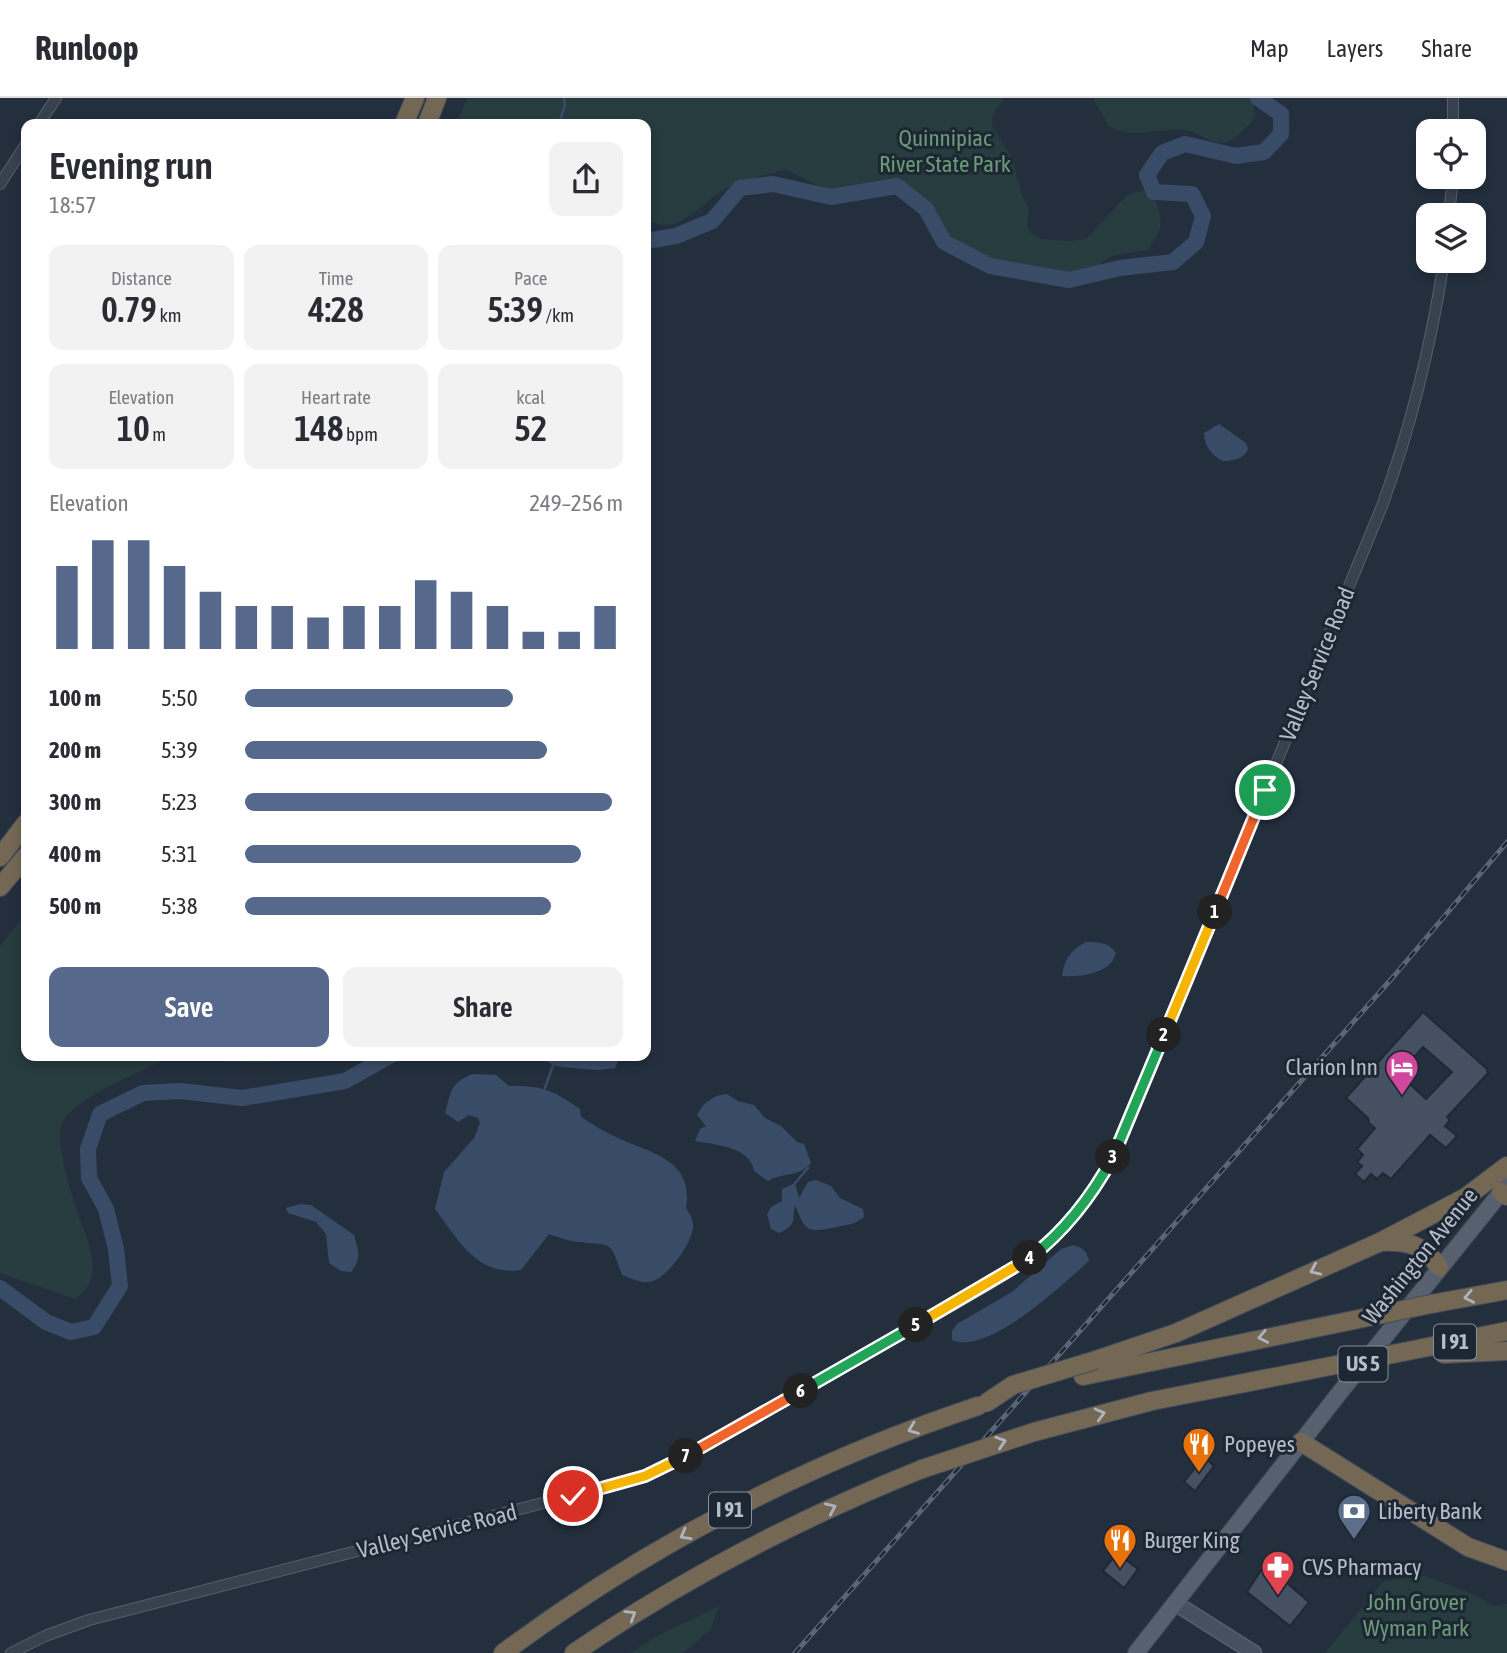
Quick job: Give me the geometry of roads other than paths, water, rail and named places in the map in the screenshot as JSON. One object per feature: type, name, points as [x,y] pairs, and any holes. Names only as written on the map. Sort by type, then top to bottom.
[{"type":"highway","points":[[406,119],[415,98]]},
{"type":"highway","points":[[428,119],[437,98]]},
{"type":"highway","points":[[0,857],[21,830]]},
{"type":"highway","points":[[0,887],[21,862]]},
{"type":"highway","points":[[982,1405],[1013,1385],[1176,1333],[1378,1243],[1466,1197],[1507,1166]]},
{"type":"highway","points":[[1378,1243],[1401,1241],[1415,1244],[1427,1252],[1439,1267]]},
{"type":"highway","name":"I 91","points":[[503,1653],[592,1590],[735,1507],[844,1457],[982,1405],[1083,1376],[1507,1290]]},
{"type":"highway","name":"I 91","points":[[574,1653],[660,1597],[746,1549],[836,1505],[922,1469],[1034,1432],[1152,1401],[1507,1332]]},
{"type":"highway","points":[[1398,1353],[1429,1356],[1507,1351]]},
{"type":"highway","points":[[1305,1438],[1467,1532],[1507,1549]]},
{"type":"highway","points":[[1305,1438],[1468,1547],[1507,1561]]},
{"type":"main road","name":"Washington Avenue","points":[[1136,1653],[1439,1267],[1505,1191]]},
{"type":"street","points":[[42,119],[56,98]]},
{"type":"street","points":[[1453,119],[1454,98]]},
{"type":"street","points":[[0,184],[21,152]]},
{"type":"street","name":"Valley Service Road","points":[[10,1653],[45,1636],[89,1620],[645,1476],[732,1430],[993,1282],[1026,1261],[1054,1238],[1091,1194],[1120,1143],[1382,506],[1398,463],[1421,381],[1442,273]]},
{"type":"street","points":[[1175,1603],[1254,1653]]},
{"type":"water","points":[[1219,424],[1246,443],[1248,449],[1241,457],[1223,461],[1209,450],[1204,433]]},
{"type":"water","points":[[1086,942],[1110,947],[1116,953],[1113,960],[1108,966],[1094,973],[1062,976],[1069,956]]},
{"type":"water","points":[[547,1061],[618,1061],[615,1068],[598,1070],[553,1065]]},
{"type":"water","points":[[473,1074],[496,1075],[509,1086],[530,1086],[554,1093],[580,1109],[581,1117],[597,1127],[654,1153],[676,1168],[687,1191],[686,1208],[693,1228],[688,1243],[670,1269],[656,1280],[638,1281],[622,1275],[615,1255],[608,1246],[571,1241],[549,1234],[521,1270],[492,1268],[470,1254],[435,1209],[444,1172],[474,1138],[480,1123],[478,1118],[469,1115],[458,1122],[445,1113],[455,1085]]},
{"type":"water","points":[[727,1094],[738,1101],[754,1105],[765,1118],[781,1126],[797,1142],[804,1144],[811,1163],[802,1170],[768,1181],[754,1171],[746,1156],[739,1152],[695,1141],[700,1129],[706,1126],[697,1115],[699,1111],[713,1098]]},
{"type":"water","points":[[816,1180],[831,1186],[840,1198],[863,1209],[864,1217],[851,1224],[813,1230],[802,1221],[795,1205],[793,1222],[789,1227],[779,1233],[771,1229],[767,1214],[771,1207],[782,1201],[782,1189],[795,1183],[799,1198],[808,1182]]},
{"type":"water","points":[[300,1204],[311,1205],[354,1235],[358,1259],[351,1272],[341,1271],[329,1263],[326,1234],[316,1222],[288,1213],[286,1208]]},
{"type":"water","points":[[1073,1245],[1084,1250],[1089,1261],[1044,1300],[985,1338],[967,1342],[952,1340],[952,1331],[957,1324],[1012,1292],[1061,1249]]},
{"type":"waterway","points":[[561,119],[565,105],[564,98]]},
{"type":"waterway","points":[[651,240],[676,236],[712,221],[740,188],[773,184],[831,197],[897,186],[926,209],[944,242],[990,266],[1069,280],[1120,268],[1173,262],[1196,242],[1203,216],[1192,194],[1154,192],[1147,175],[1162,153],[1185,144],[1236,156],[1264,152],[1281,134],[1281,114],[1258,98]]},
{"type":"waterway","points":[[0,1288],[46,1322],[71,1332],[94,1327],[120,1286],[116,1249],[106,1209],[89,1178],[88,1149],[100,1114],[143,1093],[180,1091],[242,1098],[345,1081],[380,1061]]},
{"type":"waterway","points":[[545,1088],[553,1065]]},
{"type":"waterway","points":[[795,1183],[808,1168]]},
{"type":"railway","points":[[795,1653],[1394,976],[1507,842]]},
{"type":"place","name":"Clarion Inn","points":[[1402,1097]]},
{"type":"place","name":"Popeyes","points":[[1199,1474]]},
{"type":"place","name":"Liberty Bank","points":[[1354,1541]]},
{"type":"place","name":"Burger King","points":[[1120,1570]]},
{"type":"place","name":"CVS Pharmacy","points":[[1278,1597]]},
{"type":"park label","name":"Quinnipiac River State Park","points":[[945,151]]},
{"type":"park label","name":"John Grover Wyman Park","points":[[1416,1615]]}]
